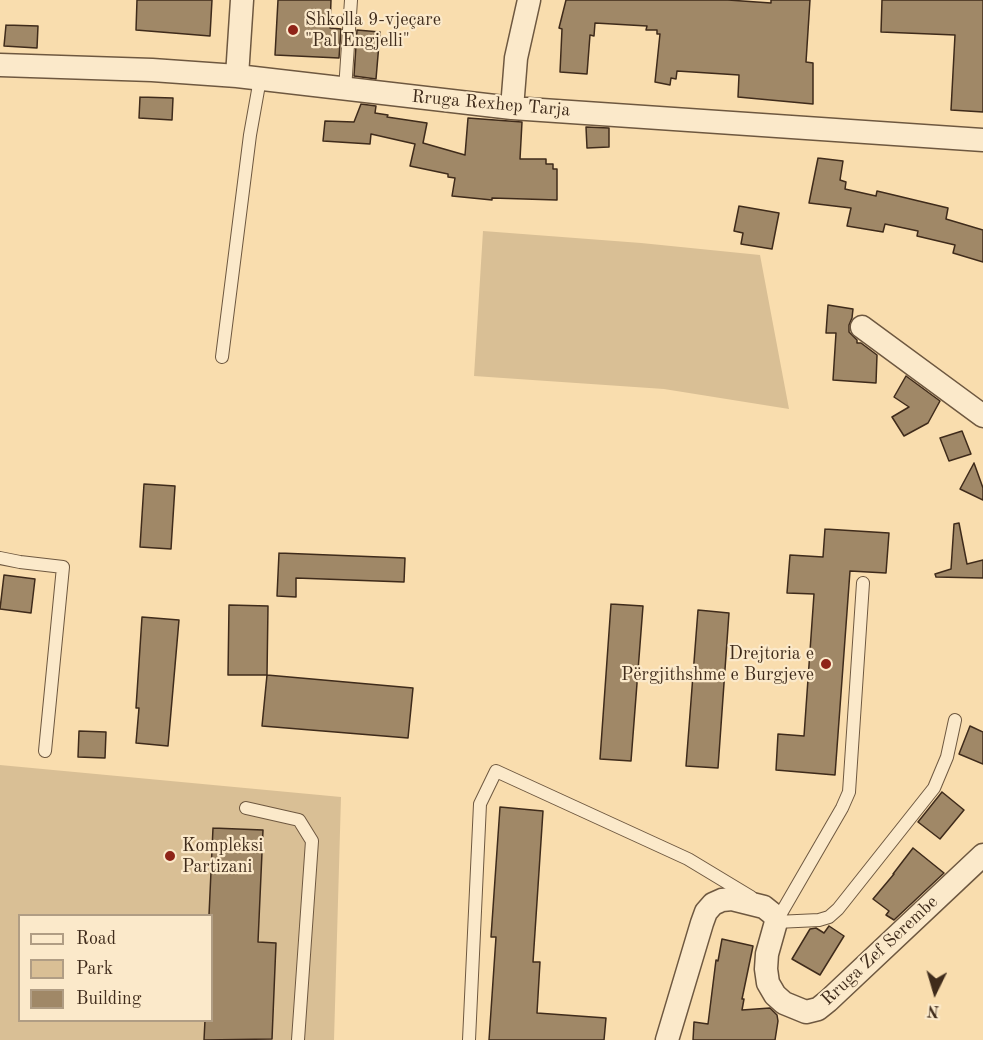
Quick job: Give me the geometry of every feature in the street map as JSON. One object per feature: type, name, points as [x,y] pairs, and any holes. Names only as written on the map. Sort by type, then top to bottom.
[{"type":"street","points":[[237,76],[242,0]]},
{"type":"street","points":[[512,108],[516,58],[529,0]]},
{"type":"street","name":"Rruga Rexhep Tarja","points":[[0,64],[237,76],[512,108],[983,140]]},
{"type":"street","points":[[862,327],[983,416]]},
{"type":"street","name":"Rruga Zef Serembe","points":[[770,914],[766,969],[768,983],[775,995],[790,1006],[806,1012],[818,1009],[983,855]]},
{"type":"street","points":[[667,1040],[706,912],[722,900],[732,899],[770,914]]},
{"type":"lane","points":[[345,90],[351,0]]},
{"type":"lane","points":[[222,357],[250,135],[260,79]]},
{"type":"lane","points":[[0,558],[63,567],[45,751]]},
{"type":"lane","points":[[770,914],[842,808],[849,792],[863,584]]},
{"type":"lane","points":[[469,1040],[480,804],[496,771],[688,859],[746,893],[770,914],[819,920],[838,909],[934,788],[947,757],[955,720]]},
{"type":"lane","points":[[246,808],[299,820],[312,841],[298,1040]]},
{"type":"green space","points":[[483,231],[760,255],[789,409],[664,389],[474,376]]},
{"type":"green space","name":"Kompleksi Partizani","points":[[0,765],[341,797],[334,1040],[0,1040]]},
{"type":"building","points":[[137,0],[212,0],[210,36],[136,30]]},
{"type":"building","points":[[278,0],[331,0],[330,28],[341,29],[339,58],[275,55]]},
{"type":"building","points":[[566,0],[728,0],[771,3],[771,0],[810,0],[806,62],[813,63],[813,104],[738,97],[739,75],[677,71],[676,79],[671,78],[670,85],[655,82],[660,34],[657,34],[657,30],[646,30],[647,26],[595,23],[594,36],[590,35],[587,74],[560,72],[562,29],[559,28]]},
{"type":"building","points":[[882,0],[983,0],[983,112],[951,110],[955,35],[881,32]]},
{"type":"building","points":[[6,25],[38,26],[37,48],[4,46]]},
{"type":"building","points":[[357,30],[380,32],[376,79],[354,76]]},
{"type":"building","points":[[140,97],[173,98],[172,120],[139,118]]},
{"type":"building","points":[[361,104],[376,106],[375,113],[388,115],[387,117],[427,123],[423,143],[465,155],[468,118],[522,122],[520,159],[546,159],[546,164],[553,164],[553,169],[557,169],[557,200],[492,198],[492,200],[452,196],[455,178],[448,177],[448,174],[410,166],[415,144],[371,134],[370,144],[323,141],[325,121],[354,122]]},
{"type":"building","points":[[586,127],[609,128],[609,147],[587,148]]},
{"type":"building","points":[[818,158],[843,161],[840,180],[846,182],[845,189],[876,196],[877,191],[948,208],[946,219],[983,230],[983,262],[953,253],[955,245],[917,236],[918,231],[885,224],[883,232],[847,226],[851,208],[809,203]]},
{"type":"building","points":[[739,206],[779,213],[772,249],[741,244],[743,233],[734,231]]},
{"type":"building","points":[[828,305],[853,309],[849,332],[857,343],[861,343],[877,355],[876,383],[833,380],[836,333],[826,333]]},
{"type":"building","points":[[906,376],[940,401],[928,423],[904,436],[892,417],[909,407],[894,397]]},
{"type":"building","points":[[962,431],[971,454],[949,461],[940,438]]},
{"type":"building","points":[[974,463],[983,488],[983,500],[960,489]]},
{"type":"building","points":[[144,484],[175,486],[171,549],[140,547]]},
{"type":"building","points":[[959,523],[967,564],[983,560],[983,578],[936,577],[935,574],[951,569],[954,524]]},
{"type":"building","name":"Drejtoria e Përgjithshme e Burgjeve","points":[[825,529],[889,533],[886,573],[850,571],[835,775],[776,770],[778,734],[804,736],[814,594],[787,593],[790,555],[823,557]]},
{"type":"building","points":[[279,553],[405,558],[404,582],[296,578],[296,597],[277,596]]},
{"type":"building","points":[[4,575],[35,579],[31,613],[0,609]]},
{"type":"building","points":[[611,604],[643,606],[631,761],[600,759]]},
{"type":"building","points":[[229,605],[268,606],[267,675],[228,675]]},
{"type":"building","points":[[698,610],[729,613],[718,768],[686,766]]},
{"type":"building","points":[[142,617],[179,620],[168,746],[136,743]]},
{"type":"building","points":[[267,675],[413,688],[408,738],[262,726]]},
{"type":"building","points":[[970,726],[983,732],[983,764],[959,754]]},
{"type":"building","points":[[79,731],[106,732],[105,758],[78,757]]},
{"type":"building","points":[[942,792],[964,810],[940,839],[918,822]]},
{"type":"building","points":[[500,807],[543,811],[533,962],[540,962],[537,1013],[606,1018],[604,1040],[489,1040],[496,937],[491,937]]},
{"type":"building","points":[[213,828],[263,830],[258,942],[276,943],[272,1039],[204,1040],[205,1022],[213,1022],[213,914],[209,914]]},
{"type":"building","points":[[913,848],[944,873],[894,920],[886,915],[889,911],[873,899]]},
{"type":"building","points":[[829,926],[844,936],[820,975],[792,959],[810,929],[816,928],[824,933]]},
{"type":"building","points":[[722,939],[753,946],[742,999],[744,999],[742,1010],[770,1008],[777,1015],[778,1021],[775,1040],[693,1040],[694,1022],[708,1024],[716,960],[718,961]]},
{"type":"place","name":"Shkolla 9-vjeçare \"Pal Engjelli\"","points":[[293,30]]},
{"type":"place","name":"Drejtoria e Përgjithshme e Burgjeve","points":[[826,664]]},
{"type":"place","name":"Kompleksi Partizani","points":[[170,856]]}]
